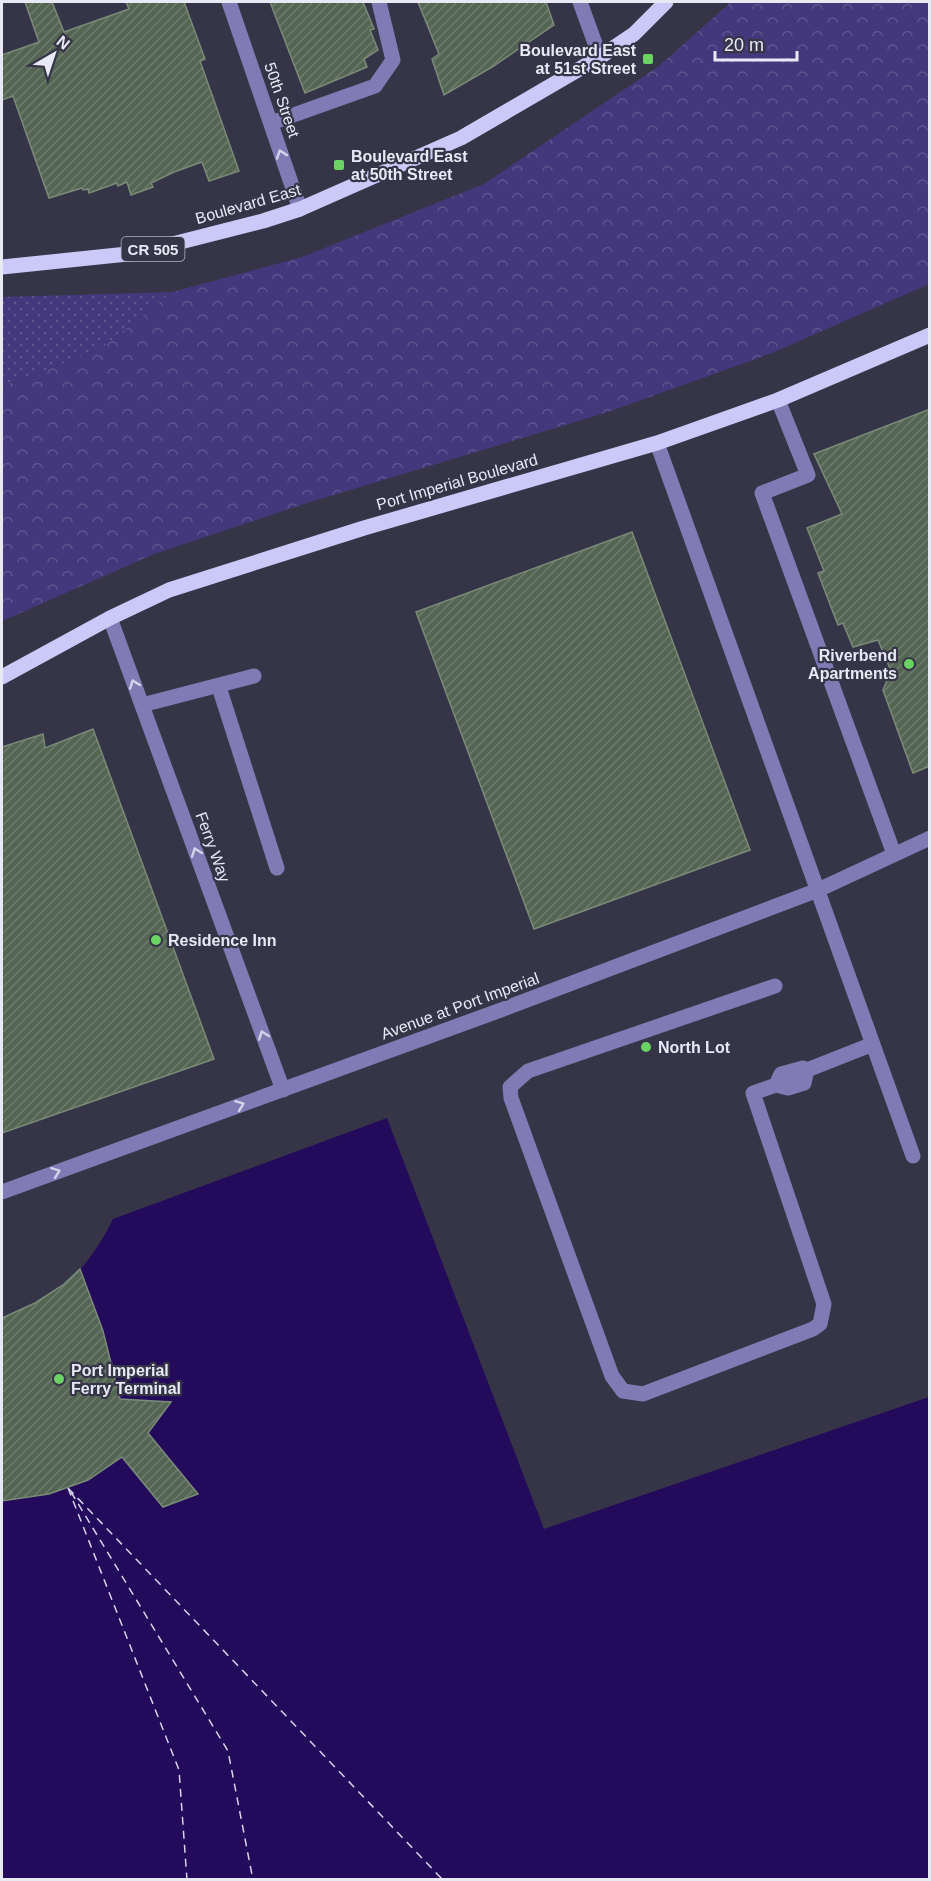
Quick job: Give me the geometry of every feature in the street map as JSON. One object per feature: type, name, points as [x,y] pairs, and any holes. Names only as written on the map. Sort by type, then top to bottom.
[{"type":"main road","name":"Boulevard East","points":[[2,267],[137,253],[263,221],[300,209],[461,138],[600,57],[634,34],[666,2]]},
{"type":"main road","name":"Port Imperial Boulevard","points":[[2,677],[110,618],[169,590],[364,528],[657,443],[778,400],[930,335]]},
{"type":"street","points":[[271,123],[375,86],[393,60],[379,2]]},
{"type":"street","points":[[580,2],[600,57]]},
{"type":"street","name":"50th Street","points":[[234,3],[300,209]]},
{"type":"street","points":[[778,400],[808,475],[762,493],[894,854]]},
{"type":"street","points":[[657,443],[913,1156]]},
{"type":"street","name":"Ferry Way","points":[[110,618],[283,1090]]},
{"type":"street","points":[[142,705],[219,687],[254,676]]},
{"type":"street","points":[[219,687],[278,868]]},
{"type":"street","name":"Avenue at Port Imperial","points":[[2,1192],[512,1006],[818,890],[928,840]]},
{"type":"street","points":[[775,986],[528,1071],[510,1088],[511,1098],[612,1376],[623,1391],[643,1394],[813,1329],[820,1324],[824,1304],[753,1094],[776,1085],[781,1074],[802,1068],[807,1070],[873,1044]]},
{"type":"green space","points":[[731,2],[929,2],[929,284],[772,353],[608,412],[307,503],[154,554],[2,621],[2,386],[99,350],[172,292],[302,257],[484,184],[659,66]]},
{"type":"green space","points":[[172,292],[99,350],[2,386],[2,297]]},
{"type":"shaded area","points":[[387,1118],[544,1529],[929,1397],[929,1879],[2,1879],[2,1318],[39,1300],[68,1280],[92,1255],[113,1219]]},
{"type":"building","points":[[25,2],[52,2],[64,32],[129,9],[126,2],[184,2],[205,59],[200,61],[239,171],[209,181],[202,162],[174,172],[151,183],[153,187],[131,195],[127,182],[118,186],[117,183],[89,193],[88,189],[83,190],[82,188],[49,198],[13,96],[2,100],[2,55],[39,42]]},
{"type":"building","points":[[270,2],[363,2],[374,29],[370,30],[378,50],[364,59],[367,67],[305,93]]},
{"type":"building","points":[[418,2],[546,2],[554,25],[492,67],[444,95],[432,59],[439,54]]},
{"type":"building","points":[[930,409],[930,766],[913,773],[883,690],[891,671],[878,640],[853,647],[843,623],[838,625],[818,573],[824,571],[807,528],[842,514],[814,454]]},
{"type":"building","points":[[632,532],[750,850],[534,929],[416,612]]},
{"type":"building","points":[[93,729],[214,1059],[2,1133],[2,747],[43,734],[45,748]]},
{"type":"building","name":"Port Imperial Ferry Terminal","points":[[80,1269],[103,1331],[120,1399],[171,1402],[148,1433],[198,1494],[163,1507],[122,1457],[88,1480],[49,1494],[2,1501],[2,1318],[35,1303],[63,1285]]},
{"type":"ferry route","points":[[68,1488],[443,1880]]},
{"type":"ferry route","points":[[68,1488],[179,1770],[187,1880]]},
{"type":"ferry route","points":[[71,1492],[228,1751],[253,1880]]},
{"type":"place","name":"Boulevard East at 51st Street","points":[[648,59]]},
{"type":"place","name":"Boulevard East at 50th Street","points":[[339,165]]},
{"type":"place","name":"Riverbend Apartments","points":[[909,664]]},
{"type":"place","name":"Residence Inn","points":[[156,940]]},
{"type":"place","name":"North Lot","points":[[646,1047]]},
{"type":"place","name":"Port Imperial Ferry Terminal","points":[[59,1379]]}]
